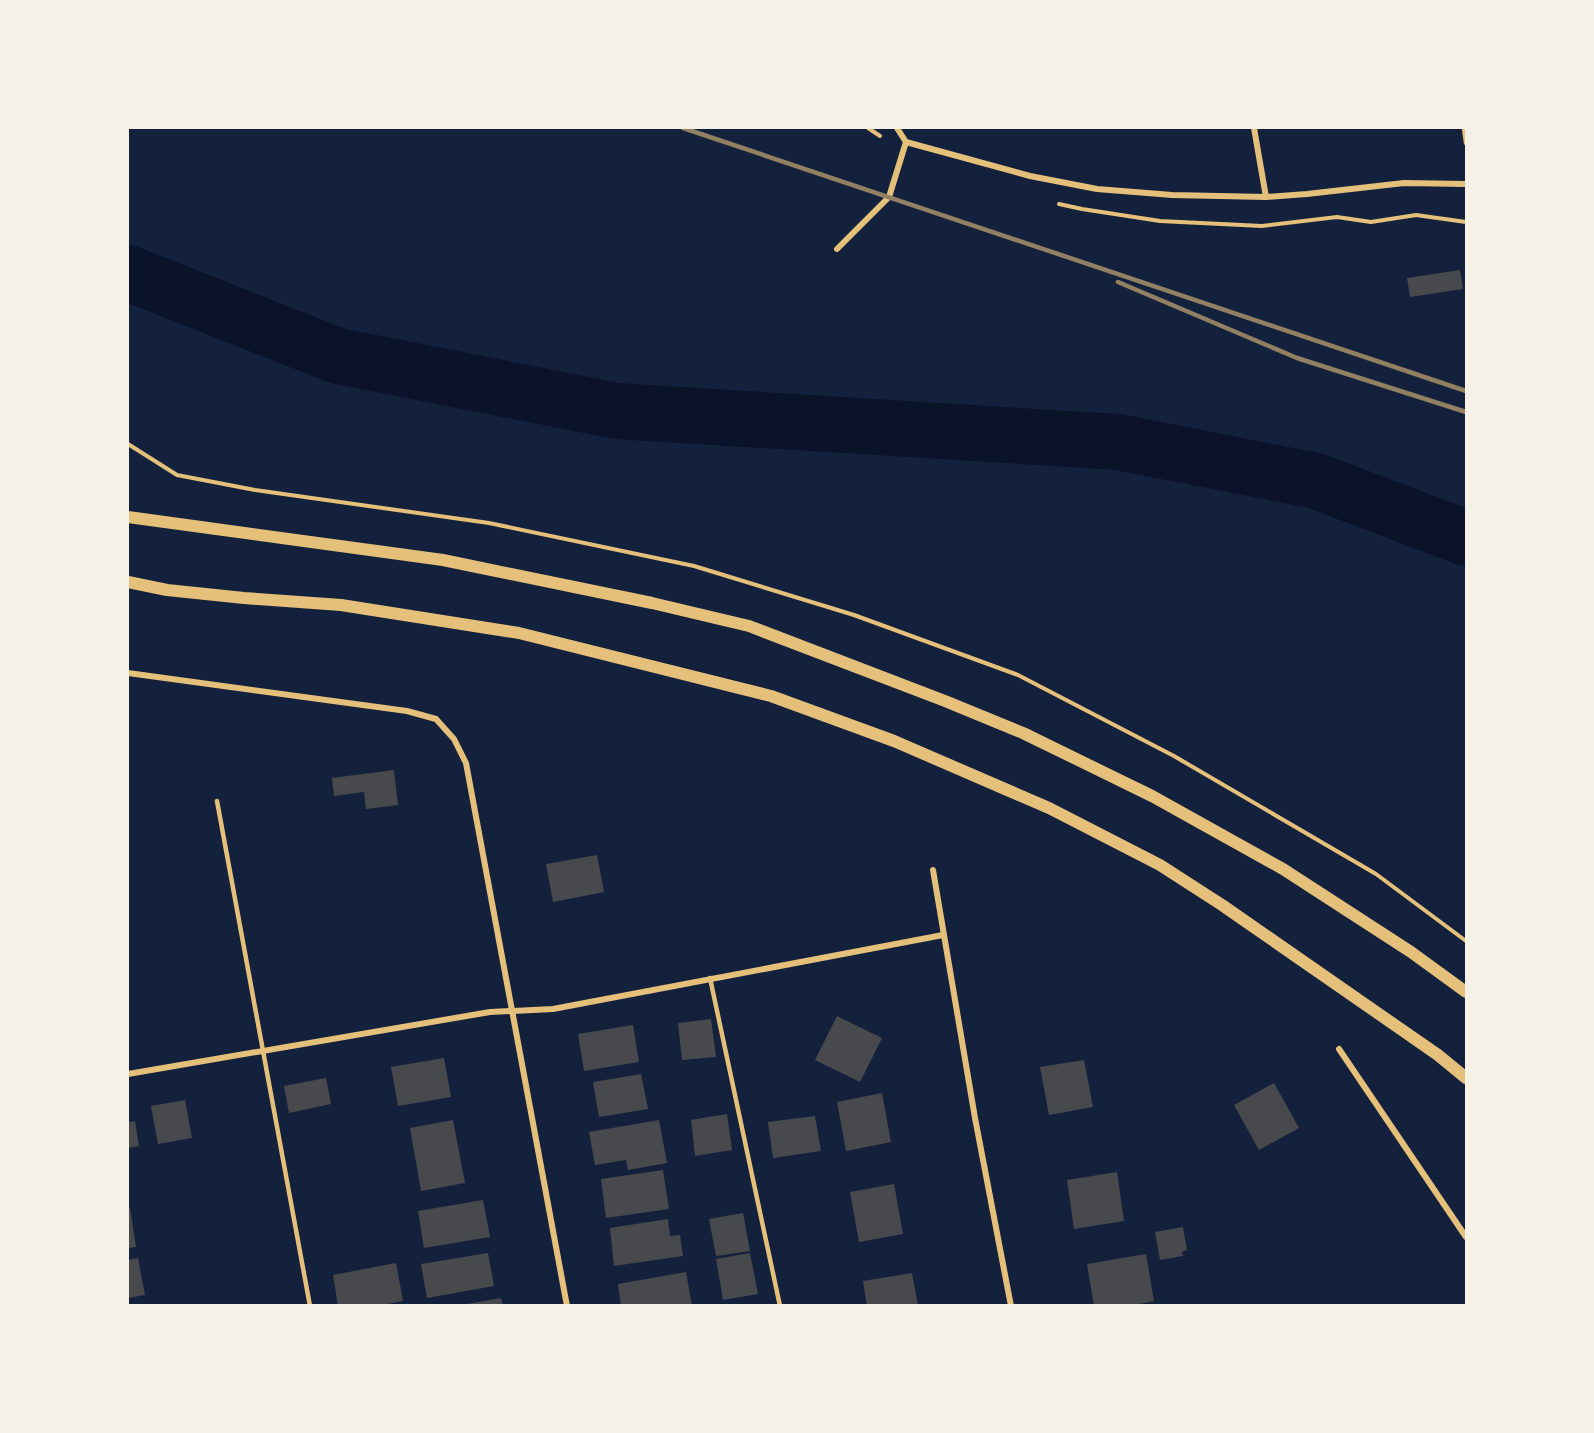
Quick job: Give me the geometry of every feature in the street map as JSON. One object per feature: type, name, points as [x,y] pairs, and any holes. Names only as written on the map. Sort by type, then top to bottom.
[{"type":"main road","points":[[128,517],[442,560],[629,598],[749,627],[1023,733],[1152,796],[1283,869],[1411,952],[1467,992]]},
{"type":"main road","points":[[128,582],[167,590],[341,605],[519,633],[771,696],[883,737],[1049,808],[1160,865],[1222,905],[1467,1078]]},
{"type":"street","points":[[897,128],[906,142],[1030,176],[1097,189],[1172,195],[1266,196],[1404,183],[1467,184]]},
{"type":"street","points":[[1254,128],[1266,196]]},
{"type":"street","points":[[837,249],[889,197],[906,142]]},
{"type":"street","points":[[128,673],[407,711],[436,719],[454,740],[466,763],[567,1305]]},
{"type":"street","points":[[933,870],[1011,1305]]},
{"type":"street","points":[[128,1074],[490,1012],[553,1009],[943,935]]},
{"type":"street","points":[[1339,1049],[1467,1238]]},
{"type":"lane","points":[[1464,128],[1467,143]]},
{"type":"lane","points":[[217,801],[261,1050],[310,1305]]},
{"type":"lane","points":[[710,978],[780,1305]]},
{"type":"building","points":[[1460,270],[1463,289],[1410,297],[1407,278]]},
{"type":"building","points":[[394,770],[398,805],[366,809],[364,792],[334,796],[332,778]]},
{"type":"building","points":[[597,855],[604,892],[553,902],[546,864]]},
{"type":"building","points":[[837,1016],[882,1038],[860,1082],[815,1060]]},
{"type":"building","points":[[711,1019],[716,1057],[682,1060],[678,1023]]},
{"type":"building","points":[[633,1025],[639,1062],[584,1071],[578,1034]]},
{"type":"building","points":[[444,1058],[451,1097],[398,1106],[391,1067]]},
{"type":"building","points":[[1084,1060],[1093,1107],[1049,1115],[1040,1067]]},
{"type":"building","points":[[641,1074],[648,1109],[599,1117],[593,1082]]},
{"type":"building","points":[[326,1078],[331,1104],[289,1113],[284,1086]]},
{"type":"building","points":[[1274,1083],[1299,1128],[1259,1150],[1234,1105]]},
{"type":"building","points":[[882,1093],[891,1142],[846,1151],[837,1102]]},
{"type":"building","points":[[185,1100],[192,1138],[158,1144],[151,1106]]},
{"type":"building","points":[[727,1114],[732,1150],[695,1156],[691,1120]]},
{"type":"building","points":[[815,1116],[821,1151],[773,1158],[768,1122]]},
{"type":"building","points":[[453,1120],[465,1183],[421,1191],[410,1128]]},
{"type":"building","points":[[659,1120],[667,1163],[628,1170],[626,1160],[595,1165],[589,1132]]},
{"type":"building","points":[[135,1121],[139,1146],[128,1148],[128,1122]]},
{"type":"building","points":[[663,1170],[669,1209],[606,1218],[601,1179]]},
{"type":"building","points":[[1117,1172],[1124,1221],[1074,1229],[1067,1180]]},
{"type":"building","points":[[894,1184],[903,1234],[859,1242],[850,1192]]},
{"type":"building","points":[[483,1200],[490,1237],[424,1248],[418,1211]]},
{"type":"building","points":[[128,1208],[130,1208],[136,1247],[128,1248]]},
{"type":"building","points":[[743,1213],[750,1251],[716,1256],[709,1219]]},
{"type":"building","points":[[668,1219],[670,1236],[680,1235],[683,1256],[614,1266],[610,1228]]},
{"type":"building","points":[[1183,1227],[1187,1250],[1182,1252],[1183,1256],[1160,1260],[1155,1232]]},
{"type":"building","points":[[488,1253],[494,1286],[427,1298],[421,1264]]},
{"type":"building","points":[[750,1253],[758,1294],[723,1300],[716,1259]]},
{"type":"building","points":[[1146,1254],[1154,1301],[1130,1306],[1094,1306],[1087,1264]]},
{"type":"building","points":[[138,1258],[145,1295],[128,1298],[128,1260]]},
{"type":"building","points":[[396,1263],[403,1301],[378,1306],[338,1306],[333,1275]]},
{"type":"building","points":[[686,1272],[692,1306],[621,1306],[618,1284]]},
{"type":"building","points":[[912,1273],[918,1306],[867,1306],[863,1281]]},
{"type":"building","points":[[501,1298],[503,1306],[467,1306],[467,1304]]},
{"type":"waterway","points":[[128,273],[338,356],[617,411],[1118,442],[1316,481],[1466,538]]},
{"type":"railway","points":[[683,128],[1466,391]]},
{"type":"railway","points":[[1118,282],[1297,358],[1466,412]]}]
